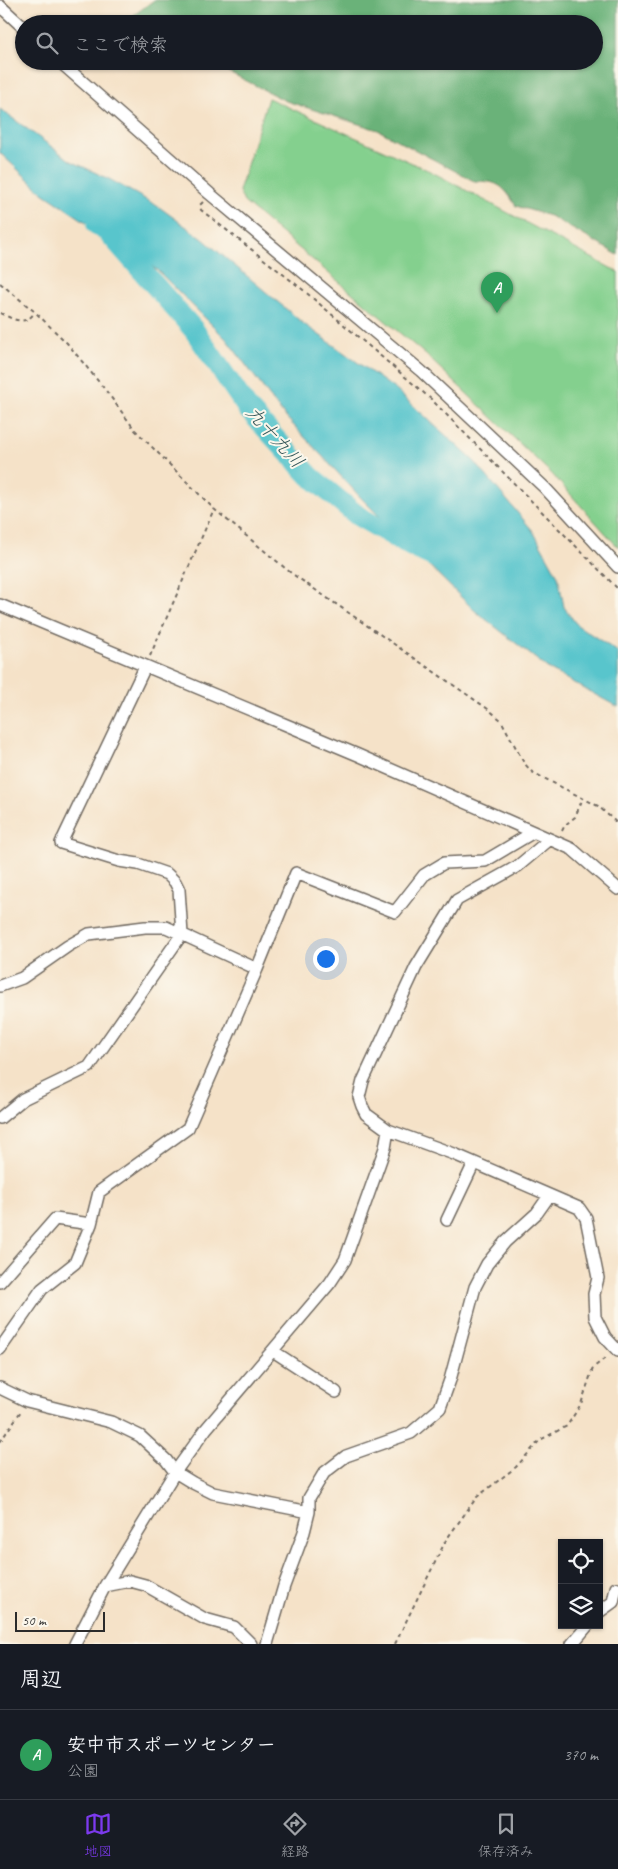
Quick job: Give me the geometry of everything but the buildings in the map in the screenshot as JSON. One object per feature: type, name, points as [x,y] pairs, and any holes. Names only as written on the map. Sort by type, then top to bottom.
[{"type":"street","points":[[0,6],[15,20]]},
{"type":"street","points":[[69,70],[210,194],[422,371],[545,488],[618,567]]},
{"type":"street","points":[[0,606],[358,755],[572,849],[618,889]]},
{"type":"street","points":[[0,1118],[23,1099],[89,1067],[182,934],[179,890],[176,882],[167,874],[61,843],[145,667]]},
{"type":"street","points":[[0,1349],[42,1289],[75,1262],[91,1224],[99,1192],[188,1128],[257,969],[296,873],[395,912],[424,874],[444,863],[485,861],[532,833]]},
{"type":"street","points":[[552,841],[518,866],[457,900],[416,967],[362,1081],[359,1097],[366,1114],[388,1130],[474,1163],[579,1208],[586,1218],[598,1278],[594,1294],[595,1317],[615,1354]]},
{"type":"street","points":[[0,986],[22,978],[89,934],[145,927],[166,927],[257,969]]},
{"type":"street","points":[[75,1644],[105,1586],[175,1472],[206,1428],[330,1283],[345,1260],[385,1148],[388,1130]]},
{"type":"street","points":[[447,1220],[474,1163]]},
{"type":"street","points":[[267,1644],[284,1586],[304,1532],[309,1512],[309,1498],[324,1473],[346,1456],[412,1434],[440,1408],[475,1287],[483,1271],[505,1242],[537,1213],[549,1196]]},
{"type":"street","points":[[0,1282],[55,1219],[91,1224]]},
{"type":"street","points":[[273,1351],[336,1392]]},
{"type":"street","points":[[0,1388],[27,1401],[111,1422],[140,1436],[166,1460],[175,1472],[213,1493],[309,1512]]},
{"type":"street","points":[[105,1586],[130,1581],[145,1585],[206,1619],[234,1628],[251,1644]]},
{"type":"street","points":[[603,1610],[615,1603],[616,1588],[618,1588]]},
{"type":"street","points":[[572,1644],[585,1629]]},
{"type":"path","points":[[204,200],[200,205],[201,210],[302,289],[431,399],[618,589]]},
{"type":"path","points":[[0,283],[67,342],[107,392],[134,430],[214,509],[257,546],[319,594],[429,667],[488,709],[501,720],[524,762],[532,772],[598,806],[618,824]]},
{"type":"path","points":[[0,312],[16,320],[24,321],[31,318],[35,312]]},
{"type":"path","points":[[145,667],[214,509]]},
{"type":"path","points":[[552,841],[564,825],[575,817],[583,798]]},
{"type":"path","points":[[395,1644],[446,1540],[477,1497],[516,1467],[540,1440],[567,1426],[581,1404],[592,1368],[604,1358],[615,1354]]},
{"type":"path","points":[[0,1442],[27,1401]]},
{"type":"green space","points":[[154,0],[618,0],[618,255],[550,216],[516,206],[507,193],[494,183],[474,181],[378,130],[286,101],[225,70],[603,70],[603,15],[134,15]]},
{"type":"green space","points":[[268,98],[432,172],[618,272],[618,547],[552,474],[426,355],[244,202],[239,191]]},
{"type":"water","points":[[0,109],[71,161],[111,180],[159,207],[203,239],[304,324],[396,390],[474,461],[533,531],[558,576],[564,607],[577,625],[618,652],[618,707],[550,670],[474,610],[364,501],[283,414],[227,340],[157,270],[43,193],[0,153]]},
{"type":"waterway","name":"九十九川","points":[[97,225],[108,232],[194,330],[248,409],[310,476],[358,516],[414,548],[434,557]]},
{"type":"place","name":"安中市スポーツセンター","points":[[497,313]]}]
